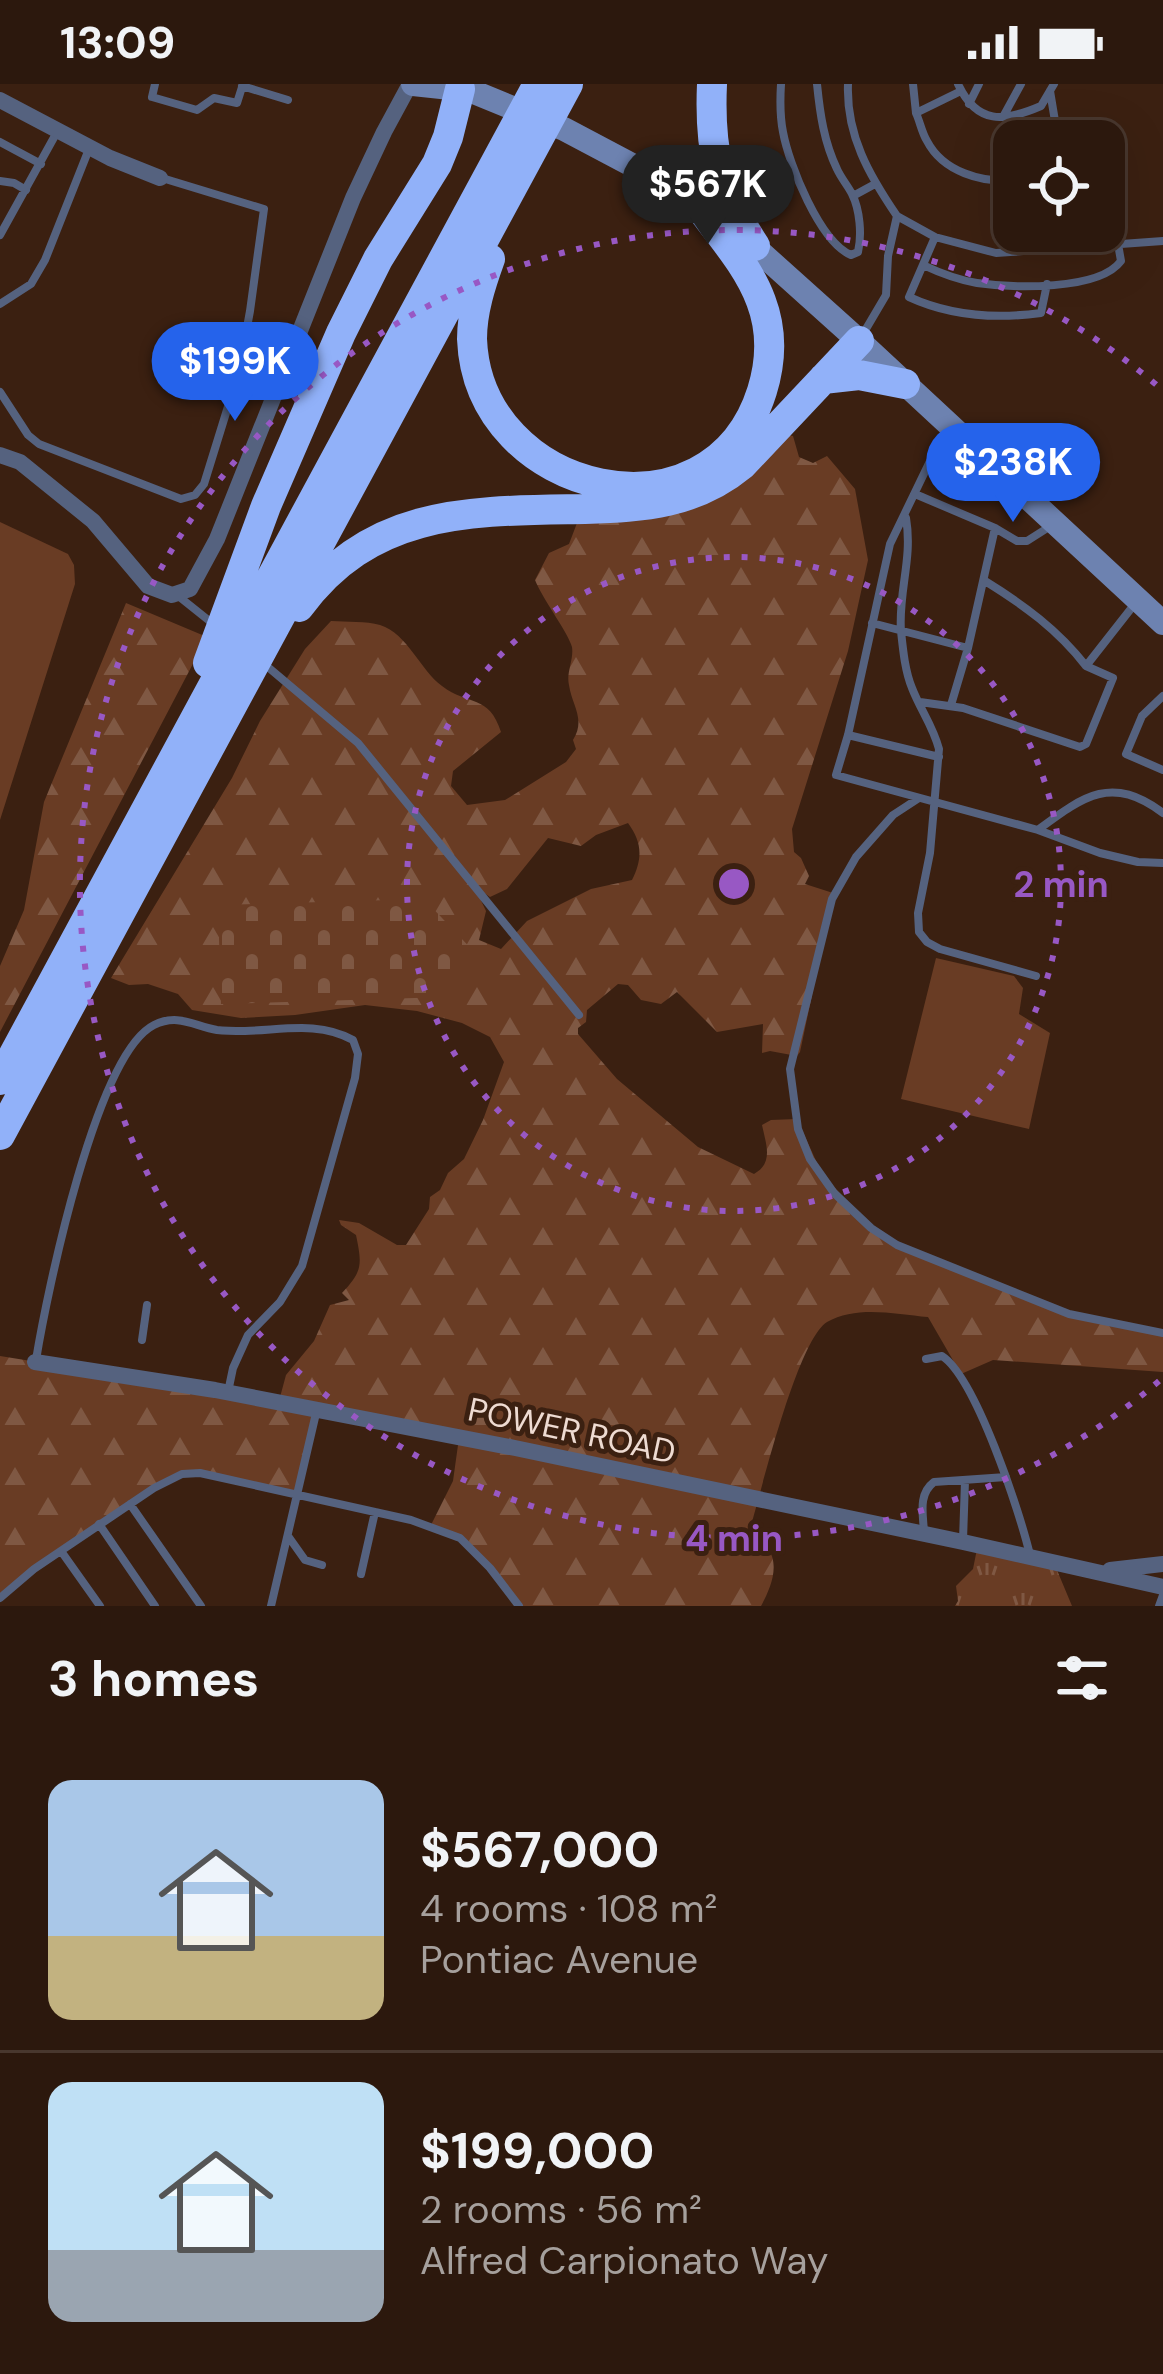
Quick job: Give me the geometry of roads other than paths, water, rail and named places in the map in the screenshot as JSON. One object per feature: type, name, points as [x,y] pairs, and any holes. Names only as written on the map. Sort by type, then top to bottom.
[{"type":"highway","points":[[712,84],[710,128],[715,158],[729,202],[755,246]]},
{"type":"highway","points":[[135,831],[207,667],[273,489],[361,291],[437,164],[448,137],[457,86]]},
{"type":"highway","points":[[0,1081],[135,831],[558,86]]},
{"type":"highway","points":[[516,154],[478,293],[474,353],[489,399],[516,439],[556,470],[597,485],[657,485],[701,468],[737,437],[755,411],[769,350],[763,304],[696,202]]},
{"type":"highway","points":[[0,1136],[260,669],[516,154]]},
{"type":"highway","points":[[260,669],[314,589],[380,538],[462,513],[630,508],[681,500],[742,465],[859,340]]},
{"type":"highway","points":[[824,379],[870,376],[905,384]]},
{"type":"main road","points":[[412,84],[457,86],[521,110],[696,202],[755,246],[1163,623]]},
{"type":"street","points":[[0,455],[20,462],[93,521],[148,586],[177,595],[193,586],[218,539],[353,198],[412,84]]},
{"type":"street","points":[[0,100],[160,178]]},
{"type":"street","name":"POWER ROAD","points":[[35,1362],[317,1409],[963,1541],[1163,1591]]},
{"type":"street","name":"POWER ROAD","points":[[1094,1571],[1163,1564]]},
{"type":"lane","points":[[155,84],[152,98],[197,110],[214,98],[237,103],[242,85],[288,100]]},
{"type":"lane","points":[[781,84],[783,134],[796,173],[830,237],[851,255],[858,252],[861,240],[854,196],[837,171],[820,122],[817,84]]},
{"type":"lane","points":[[848,84],[852,131],[864,166],[897,216],[961,246],[1010,252]]},
{"type":"lane","points":[[913,84],[916,113],[928,145],[967,176],[993,182]]},
{"type":"lane","points":[[969,104],[979,84]]},
{"type":"lane","points":[[1004,117],[1021,84]]},
{"type":"lane","points":[[916,113],[960,87],[980,113],[1004,117],[1025,113],[1041,106],[1052,87]]},
{"type":"lane","points":[[1052,87],[1055,120]]},
{"type":"lane","points":[[0,236],[58,130]]},
{"type":"lane","points":[[0,142],[44,159]]},
{"type":"lane","points":[[0,304],[31,284],[45,260],[89,147]]},
{"type":"lane","points":[[0,392],[39,444],[181,499],[195,495],[204,484],[238,371],[264,209],[160,178]]},
{"type":"lane","points":[[0,181],[26,190]]},
{"type":"lane","points":[[854,196],[875,184]]},
{"type":"lane","points":[[859,340],[886,296],[897,216]]},
{"type":"lane","points":[[935,237],[909,297],[956,313],[1041,314],[1047,284]]},
{"type":"lane","points":[[1125,244],[1163,241]]},
{"type":"lane","points":[[923,265],[979,283],[1047,284],[1095,280],[1116,268],[1120,252]]},
{"type":"lane","points":[[952,428],[933,454],[890,544],[836,775],[1038,830],[1100,853],[1163,863]]},
{"type":"lane","points":[[915,494],[1017,541],[1027,541],[1056,523]]},
{"type":"lane","points":[[905,516],[910,542],[901,632],[911,686],[935,732],[939,757],[930,853],[918,914],[920,932],[940,949],[1036,976]]},
{"type":"lane","points":[[951,705],[995,528]]},
{"type":"lane","points":[[919,702],[951,705],[1080,748],[1086,744],[1113,678],[1086,667],[1064,638],[985,581]]},
{"type":"lane","points":[[177,595],[214,624]]},
{"type":"lane","points":[[1086,667],[1138,599]]},
{"type":"lane","points":[[872,623],[968,648]]},
{"type":"lane","points":[[260,669],[358,743],[579,1015]]},
{"type":"lane","points":[[1162,768],[1126,754],[1142,716],[1163,696]]},
{"type":"lane","points":[[848,735],[939,757]]},
{"type":"lane","points":[[1038,830],[1069,807],[1101,794],[1131,793],[1163,813]]},
{"type":"lane","points":[[919,798],[892,815],[856,857],[832,899],[790,1069],[798,1129],[811,1159],[834,1193],[897,1245],[1069,1314],[1163,1334]]},
{"type":"lane","points":[[35,1362],[53,1273],[94,1121],[128,1048],[150,1027],[169,1020],[216,1030],[335,1030],[353,1040],[358,1054],[355,1078],[302,1266],[280,1302],[248,1335],[232,1368],[228,1392]]},
{"type":"lane","points":[[142,1340],[147,1305]]},
{"type":"lane","points":[[926,1359],[942,1356],[950,1361],[978,1409],[1020,1512],[1030,1557]]},
{"type":"lane","points":[[271,1606],[317,1409]]},
{"type":"lane","points":[[0,1598],[130,1503],[182,1474],[200,1473],[375,1512],[460,1538],[519,1606]]},
{"type":"lane","points":[[924,1534],[922,1502],[934,1482],[1006,1478]]},
{"type":"lane","points":[[963,1541],[965,1481]]},
{"type":"lane","points":[[130,1503],[201,1606]]},
{"type":"lane","points":[[361,1574],[375,1512]]},
{"type":"lane","points":[[99,1525],[154,1606]]},
{"type":"lane","points":[[287,1535],[305,1560],[322,1565]]},
{"type":"lane","points":[[61,1551],[100,1606]]},
{"type":"lane","points":[[1159,1606],[1163,1591]]}]
